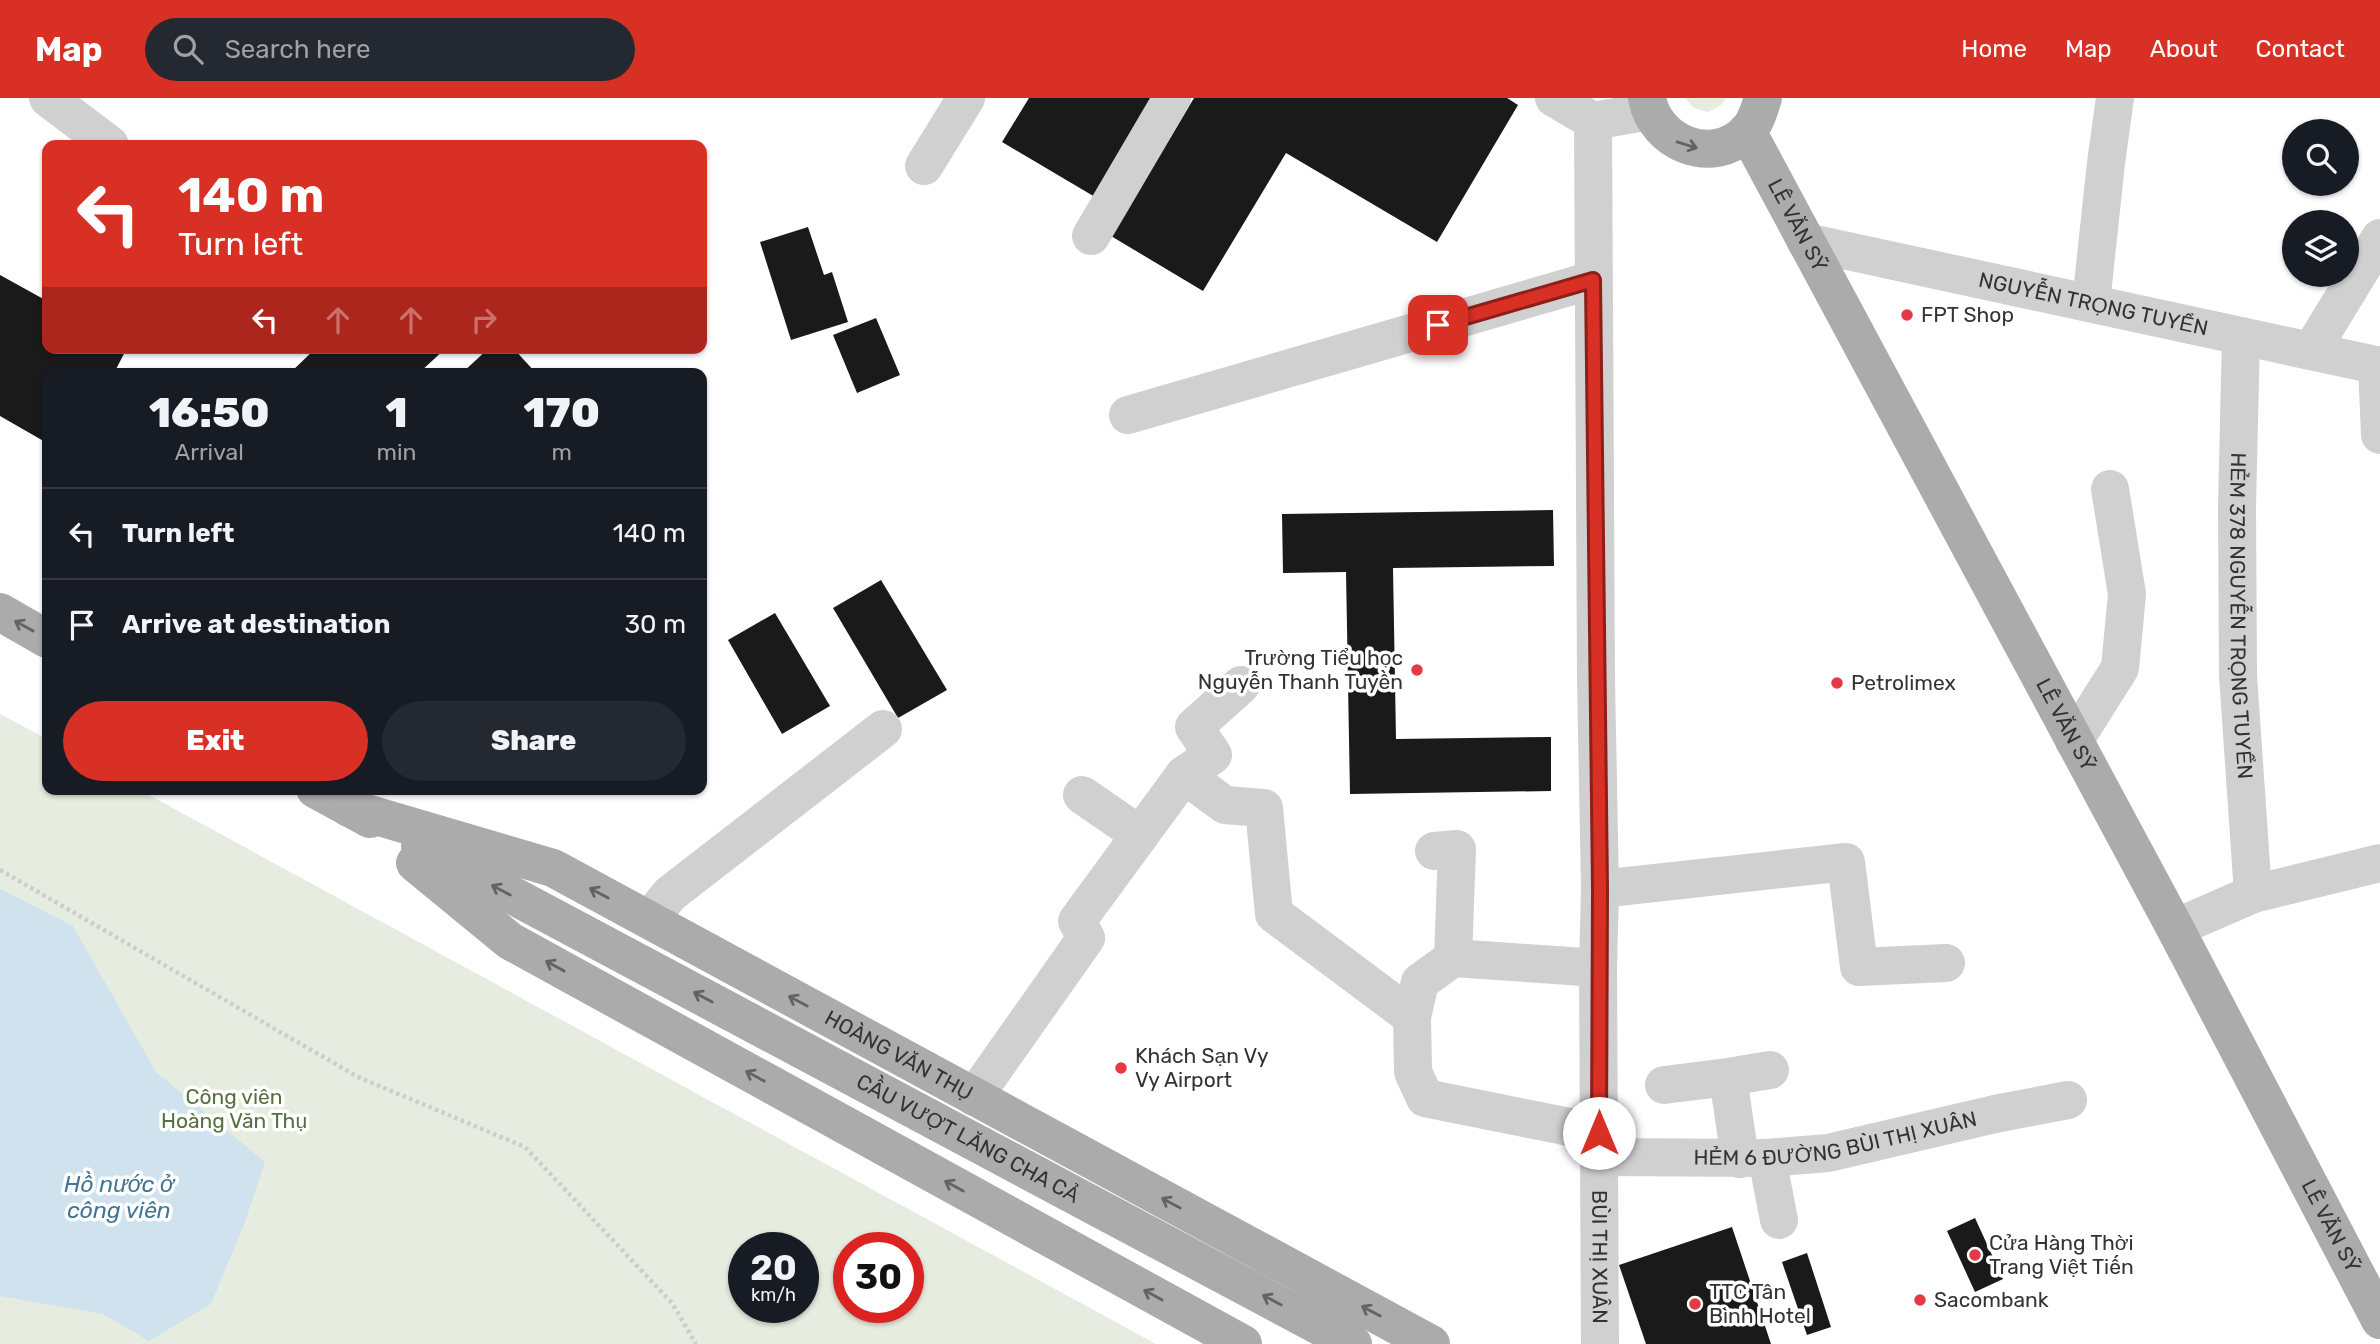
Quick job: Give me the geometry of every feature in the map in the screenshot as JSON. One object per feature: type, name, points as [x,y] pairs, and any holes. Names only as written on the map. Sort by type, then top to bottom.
[{"type":"main road","points":[[1649,105],[1660,128],[1675,141],[1693,148],[1713,148],[1731,143],[1755,115]]},
{"type":"main road","name":"LÊ VĂN SỸ","points":[[1755,115],[1806,242],[2175,928],[2380,1320]]},
{"type":"main road","points":[[0,612],[42,636]]},
{"type":"main road","name":"HOÀNG VĂN THỤ","points":[[326,795],[583,933]]},
{"type":"main road","name":"HOÀNG VĂN THỤ","points":[[349,808],[553,868],[1431,1344]]},
{"type":"main road","name":"HOÀNG VĂN THỤ","points":[[349,808],[510,941],[1228,1339]]},
{"type":"main road","name":"CẦU VƯỢT LĂNG CHA CẢ","points":[[583,933],[1353,1344]]},
{"type":"main road","points":[[2366,1344],[2380,1339]]},
{"type":"street","points":[[48,98],[103,140]]},
{"type":"street","points":[[924,166],[966,98]]},
{"type":"street","points":[[1091,236],[1172,98]]},
{"type":"street","points":[[1554,98],[1593,121],[1649,105]]},
{"type":"street","points":[[2091,303],[2115,98]]},
{"type":"street","name":"BÙI THỊ XUÂN","points":[[1593,121],[1600,889],[1600,1344]]},
{"type":"street","points":[[2311,351],[2380,238]]},
{"type":"street","name":"NGUYỄN TRỌNG TUYỂN","points":[[1806,242],[2379,366]]},
{"type":"street","points":[[1128,415],[1593,280]]},
{"type":"street","name":"HẺM 378 NGUYỄN TRỌNG TUYỂN","points":[[2241,335],[2237,506],[2238,675],[2253,894]]},
{"type":"street","points":[[2379,366],[2380,435]]},
{"type":"street","points":[[2074,741],[2120,668],[2127,594],[2110,489]]},
{"type":"street","points":[[974,1097],[1086,938],[1077,921],[1184,775],[1213,755],[1194,727],[1241,685]]},
{"type":"street","points":[[649,920],[670,894],[884,729]]},
{"type":"street","points":[[1184,775],[1225,805],[1264,808],[1274,914],[1412,1017],[1420,982],[1453,958],[1598,968]]},
{"type":"street","points":[[1082,795],[1140,835]]},
{"type":"street","points":[[1434,851],[1457,849],[1453,958]]},
{"type":"street","points":[[1600,889],[1846,862],[1859,967],[1946,963]]},
{"type":"street","points":[[2175,928],[2253,894],[2380,863]]},
{"type":"street","name":"HẺM 6 ĐƯỜNG BÙI THỊ XUÂN","points":[[1412,1017],[1413,1072],[1425,1098],[1599,1145],[1754,1159],[1828,1153],[2068,1100]]},
{"type":"street","points":[[1664,1085],[1770,1070]]},
{"type":"street","points":[[1728,1077],[1754,1159],[1779,1220]]},
{"type":"path","points":[[0,870],[269,1023],[358,1077],[526,1147],[673,1303],[696,1344]]},
{"type":"green space","points":[[1685,98],[1726,98],[1721,105],[1708,112],[1694,108]]},
{"type":"green space","name":"Công viên Hoàng Văn Thụ","points":[[0,714],[42,736],[42,795],[149,795],[1156,1344],[0,1344]]},
{"type":"water","name":"Hồ nước ở công viên","points":[[0,889],[73,926],[156,1072],[265,1162],[244,1224],[211,1304],[149,1341],[103,1314],[0,1296]]},
{"type":"building","points":[[1029,98],[1154,98],[1095,197],[1002,142]]},
{"type":"building","points":[[1194,98],[1507,98],[1518,105],[1437,242],[1286,153],[1203,291],[1111,236]]},
{"type":"building","points":[[808,227],[824,275],[832,272],[848,322],[791,340],[760,242]]},
{"type":"building","points":[[0,275],[42,298],[42,354],[124,354],[117,368],[42,368],[42,440],[0,416]]},
{"type":"building","points":[[876,318],[900,375],[857,393],[833,335]]},
{"type":"building","points":[[310,354],[440,354],[424,368],[295,368]]},
{"type":"building","points":[[483,354],[519,354],[531,368],[467,368]]},
{"type":"building","points":[[1553,510],[1554,566],[1393,568],[1396,739],[1551,737],[1551,791],[1350,794],[1346,572],[1283,573],[1282,514]]},
{"type":"building","points":[[881,580],[947,690],[898,718],[833,608]]},
{"type":"building","points":[[775,613],[830,706],[782,734],[728,640]]},
{"type":"building","name":"Cửa Hàng Thời Trang Việt Tiến","points":[[1975,1218],[2003,1279],[1975,1292],[1947,1231]]},
{"type":"building","name":"TTC Tân Bình Hotel","points":[[1732,1227],[1771,1344],[1646,1344],[1619,1265]]},
{"type":"building","points":[[1807,1253],[1831,1327],[1807,1335],[1782,1262]]},
{"type":"place","name":"FPT Shop","points":[[1907,315]]},
{"type":"place","name":"Trường Tiểu học Nguyễn Thanh Tuyền","points":[[1417,670]]},
{"type":"place","name":"Petrolimex","points":[[1837,683]]},
{"type":"place","name":"Khách Sạn Vy Vy Airport","points":[[1121,1068]]},
{"type":"place","name":"Cửa Hàng Thời Trang Việt Tiến","points":[[1975,1255]]},
{"type":"place","name":"Sacombank","points":[[1920,1300]]},
{"type":"place","name":"TTC Tân Bình Hotel","points":[[1695,1304]]},
{"type":"route","points":[[1438,325],[1593,280],[1600,889],[1599,1133]]}]
